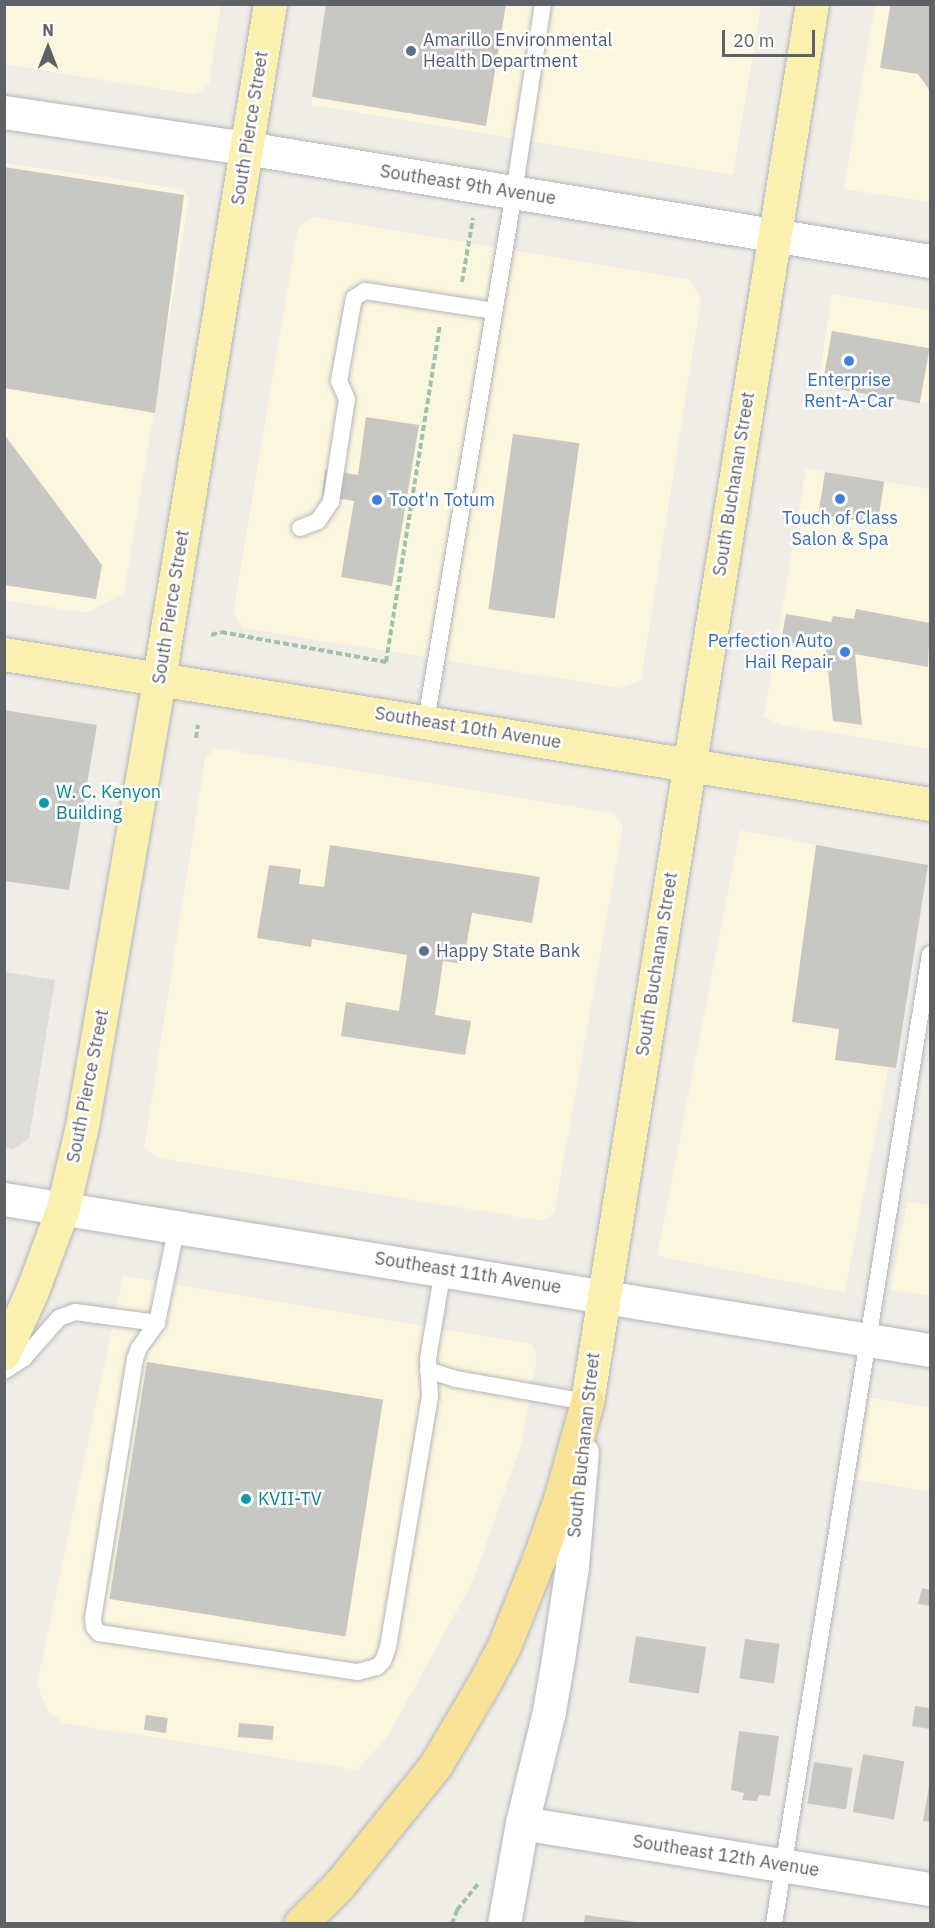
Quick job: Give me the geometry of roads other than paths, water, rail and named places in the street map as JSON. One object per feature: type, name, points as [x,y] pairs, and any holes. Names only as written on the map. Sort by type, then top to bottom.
[{"type":"highway","points":[[300,1923],[339,1885],[423,1781],[461,1725],[504,1646],[525,1596],[561,1496],[587,1402]]},
{"type":"main road","name":"South Pierce Street","points":[[4,1353],[32,1291],[63,1208],[97,1045],[270,4]]},
{"type":"main road","name":"South Buchanan Street","points":[[587,1402],[602,1295],[812,4]]},
{"type":"main road","name":"Southeast 10th Avenue","points":[[4,654],[930,804]]},
{"type":"street","name":"Southeast 9th Avenue","points":[[4,112],[246,148],[477,188],[930,261]]},
{"type":"street","name":"Southeast 11th Avenue","points":[[4,1199],[930,1350]]},
{"type":"street","name":"South Buchanan Street","points":[[504,1923],[522,1823],[549,1711],[558,1659],[572,1566],[587,1402]]},
{"type":"street","name":"Southeast 12th Avenue","points":[[522,1823],[930,1888]]},
{"type":"lane","points":[[426,721],[514,193],[543,4]]},
{"type":"lane","points":[[300,528],[318,521],[331,502],[347,399],[339,381],[354,297],[365,291],[494,311]]},
{"type":"lane","points":[[774,1923],[930,954]]},
{"type":"lane","points":[[177,1226],[157,1323],[139,1348],[135,1359],[93,1619],[94,1628],[99,1633],[358,1672],[377,1667],[383,1661],[388,1647],[430,1397],[428,1370],[443,1269]]},
{"type":"lane","points":[[4,1371],[24,1358],[59,1318],[75,1312],[157,1323]]},
{"type":"lane","points":[[428,1370],[456,1379],[587,1402]]},
{"type":"place","name":"Amarillo Environmental Health Department","points":[[411,51]]},
{"type":"place","name":"Enterprise Rent-A-Car","points":[[849,361]]},
{"type":"place","name":"Touch of Class Salon & Spa","points":[[840,499]]},
{"type":"place","name":"Toot'n Totum","points":[[377,500]]},
{"type":"place","name":"Perfection Auto Hail Repair","points":[[845,652]]},
{"type":"place","name":"W. C. Kenyon Building","points":[[44,803]]},
{"type":"place","name":"Happy State Bank","points":[[424,951]]},
{"type":"place","name":"KVII-TV","points":[[246,1499]]}]
